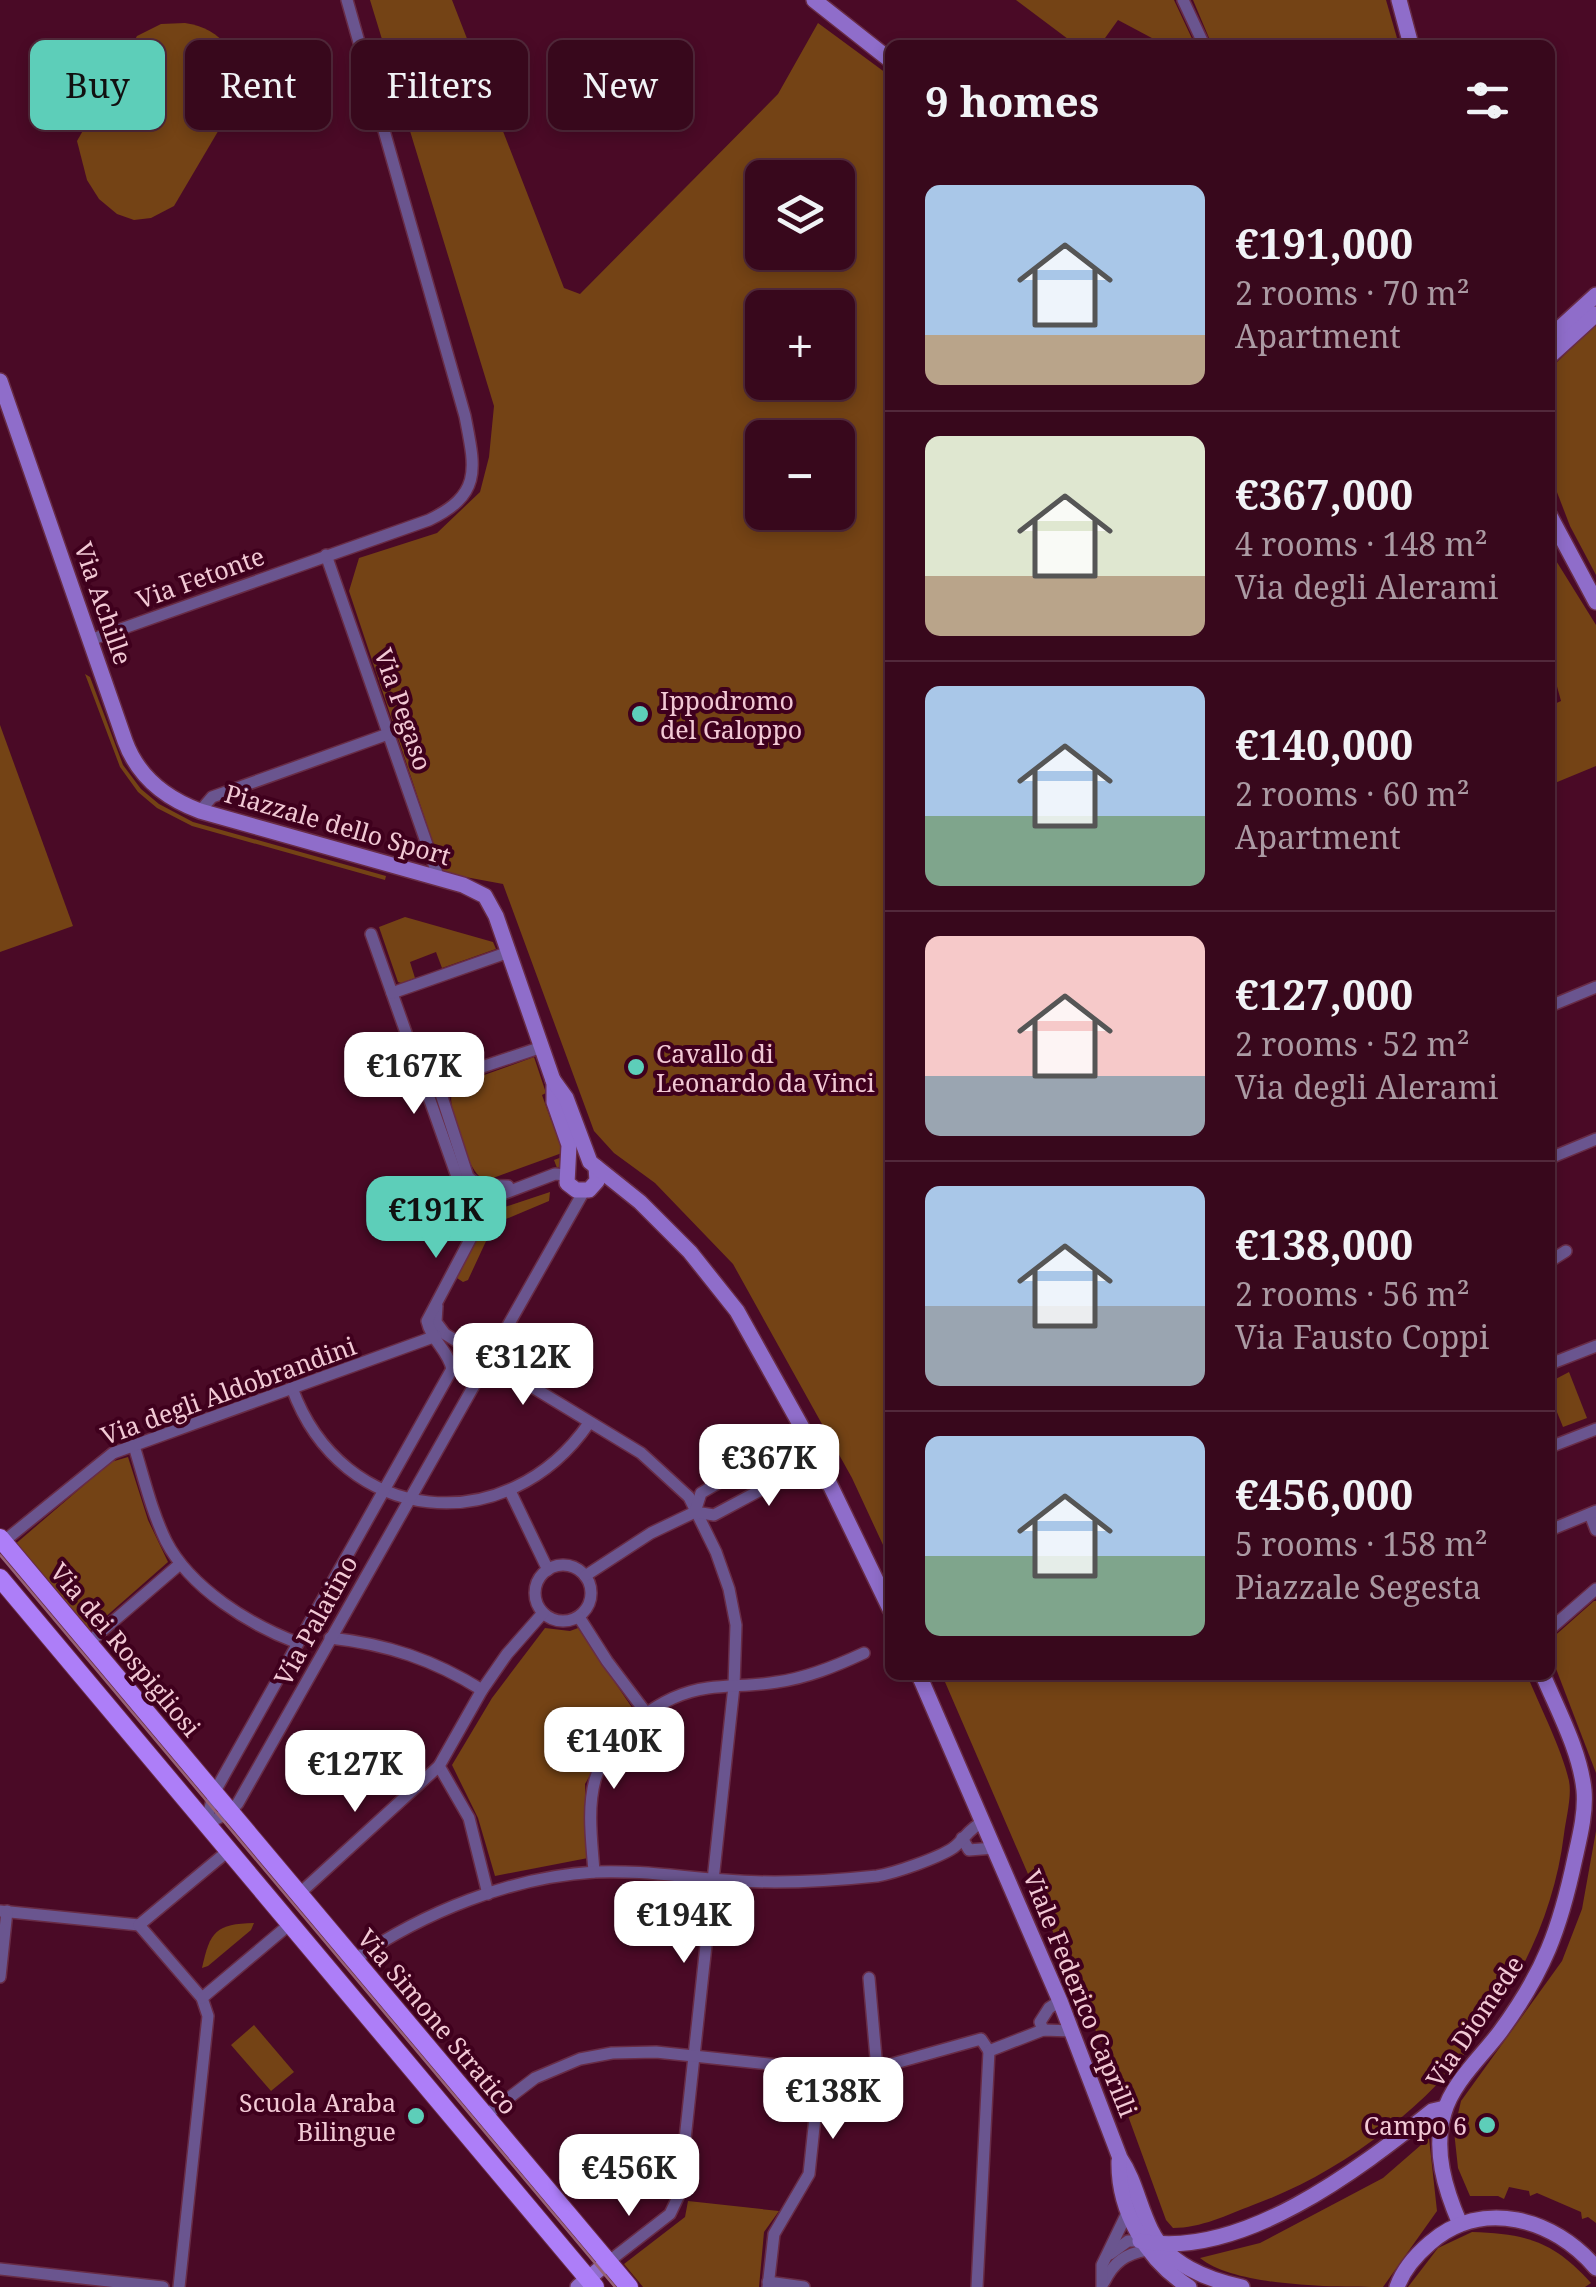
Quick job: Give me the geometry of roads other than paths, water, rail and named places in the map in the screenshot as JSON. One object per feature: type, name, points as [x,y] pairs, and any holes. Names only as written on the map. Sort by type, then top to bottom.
[{"type":"main road","name":"Via dei Rospigliosi","points":[[2,1540],[230,1812]]},
{"type":"main road","name":"Via dei Rospigliosi","points":[[0,1578],[228,1851]]},
{"type":"main road","name":"Via Simone Stratico","points":[[230,1812],[629,2287]]},
{"type":"main road","name":"Via Simone Stratico","points":[[228,1851],[587,2284]]},
{"type":"street","name":"Via Fetonte","points":[[90,640],[443,513],[462,497],[473,476],[464,416],[347,0]]},
{"type":"street","points":[[814,0],[885,56]]},
{"type":"street","points":[[1184,0],[1202,40]]},
{"type":"street","points":[[1400,0],[1410,40]]},
{"type":"street","points":[[834,14],[885,43]]},
{"type":"street","points":[[1555,330],[1596,295]]},
{"type":"street","points":[[1555,351],[1596,314]]},
{"type":"street","name":"Via Achille","points":[[0,381],[136,763],[162,792],[200,811]]},
{"type":"street","points":[[1555,525],[1596,602]]},
{"type":"street","name":"Via Pegaso","points":[[326,555],[439,879]]},
{"type":"street","name":"Piazzale dello Sport","points":[[388,734],[212,797],[200,811],[474,889],[485,896],[494,911],[553,1080],[554,1098],[569,1145],[568,1169]]},
{"type":"street","points":[[371,934],[472,1222],[472,1234]]},
{"type":"street","points":[[392,993],[509,952]]},
{"type":"street","points":[[1555,1004],[1596,987]]},
{"type":"street","points":[[517,1187],[486,1186],[468,1176],[441,1094],[458,1075],[542,1047]]},
{"type":"street","name":"Piazzale dello Sport","points":[[553,1080],[566,1098],[593,1164]]},
{"type":"street","points":[[1555,1156],[1596,1139]]},
{"type":"street","points":[[587,2284],[608,2262],[670,2214],[679,2195],[734,1686],[736,1626],[716,1552],[689,1497],[662,1470],[641,1453],[493,1365],[488,1358],[439,1336],[437,1306],[492,1198],[568,1169],[581,1159],[593,1164],[640,1202],[702,1265],[751,1334],[830,1481],[885,1598]]},
{"type":"street","points":[[488,1358],[588,1189],[598,1179],[593,1164]]},
{"type":"street","points":[[568,1169],[570,1186],[621,1192],[640,1202]]},
{"type":"street","points":[[1555,1258],[1566,1250]]},
{"type":"street","name":"Via Palatino","points":[[214,1793],[452,1369],[439,1336]]},
{"type":"street","name":"Via degli Aldobrandini","points":[[2,1540],[106,1456],[439,1336]]},
{"type":"street","points":[[1555,1362],[1596,1346]]},
{"type":"street","points":[[474,1353],[472,1364],[478,1376]]},
{"type":"street","name":"Via Palatino","points":[[230,1812],[238,1804],[488,1358]]},
{"type":"street","points":[[292,1388],[310,1425],[329,1450],[346,1466],[408,1500],[468,1502],[510,1491],[556,1460],[589,1422]]},
{"type":"street","points":[[1555,1445],[1596,1429]]},
{"type":"street","points":[[134,1446],[151,1505],[180,1564],[232,1607],[298,1644]]},
{"type":"street","points":[[584,1576],[651,1532],[695,1512],[714,1515],[780,1480],[767,1455],[701,1493],[695,1512]]},
{"type":"street","points":[[510,1491],[548,1570]]},
{"type":"street","points":[[1555,1528],[1593,1513],[1596,1530]]},
{"type":"street","points":[[88,1643],[180,1564]]},
{"type":"street","points":[[568,1566],[584,1576],[590,1587],[590,1599],[578,1617],[560,1621],[543,1612],[535,1592],[539,1579],[548,1570],[568,1566]]},
{"type":"street","points":[[1555,1625],[1595,1591]]},
{"type":"street","points":[[299,1894],[439,1766],[482,1690],[543,1612]]},
{"type":"street","points":[[578,1617],[647,1714]]},
{"type":"street","points":[[330,1638],[413,1654],[482,1690]]},
{"type":"street","points":[[594,1872],[591,1836],[595,1779],[621,1736],[647,1714],[685,1694],[810,1675],[864,1653]]},
{"type":"street","name":"Viale Federico Caprilli","points":[[921,1680],[1129,2172],[1150,2228],[1149,2245]]},
{"type":"street","name":"Via Diomede","points":[[1460,2224],[1440,2166],[1445,2108],[1533,1984],[1552,1947],[1580,1837],[1584,1786],[1545,1680]]},
{"type":"street","points":[[439,1766],[469,1818],[488,1894]]},
{"type":"street","points":[[206,1824],[214,1793]]},
{"type":"street","points":[[206,1824],[230,1812]]},
{"type":"street","points":[[354,1960],[414,1924],[524,1884],[594,1872],[663,1873],[714,1879],[877,1876],[900,1871],[948,1850],[983,1822]]},
{"type":"street","name":"Viale Federico Caprilli","points":[[962,1838],[969,1850],[994,1848]]},
{"type":"street","points":[[139,1925],[228,1851]]},
{"type":"street","points":[[0,1977],[3,1911],[139,1925],[202,1998],[208,2016],[179,2287]]},
{"type":"street","points":[[202,1998],[290,1924]]},
{"type":"street","points":[[869,1978],[876,2058],[882,2067],[981,2039],[988,2051],[978,2287]]},
{"type":"street","points":[[1043,2030],[1040,2022],[1044,2014],[1060,2002]]},
{"type":"street","points":[[988,2051],[1043,2030],[1072,2031]]},
{"type":"street","points":[[485,2116],[536,2078],[580,2060],[635,2051],[816,2069],[820,2080],[809,2174],[774,2234],[768,2285],[804,2287]]},
{"type":"street","name":"Via Diomede","points":[[1149,2245],[1174,2246],[1203,2240],[1262,2220],[1313,2196],[1360,2167],[1432,2111],[1445,2108]]},
{"type":"street","name":"Viale Federico Caprilli","points":[[1120,2158],[1119,2172],[1129,2209],[1149,2245],[1190,2287]]},
{"type":"street","points":[[1102,2286],[1100,2275],[1129,2209]]},
{"type":"street","points":[[1397,2284],[1428,2245],[1460,2224],[1497,2217],[1538,2226],[1568,2240],[1596,2268]]},
{"type":"street","points":[[1203,2240],[1199,2254],[1206,2276]]},
{"type":"street","points":[[1107,2257],[1128,2241],[1149,2245],[1206,2276],[1242,2287]]},
{"type":"street","points":[[1102,2286],[1113,2265],[1149,2245]]},
{"type":"street","points":[[0,2270],[162,2287]]},
{"type":"tram line","points":[[0,1555],[615,2287]]},
{"type":"place","name":"Ippodromo del Galoppo","points":[[640,714]]},
{"type":"place","name":"Cavallo di Leonardo da Vinci","points":[[636,1067]]},
{"type":"place","name":"Scuola Araba Bilingue","points":[[416,2116]]},
{"type":"place","name":"Campo 6","points":[[1487,2125]]}]
